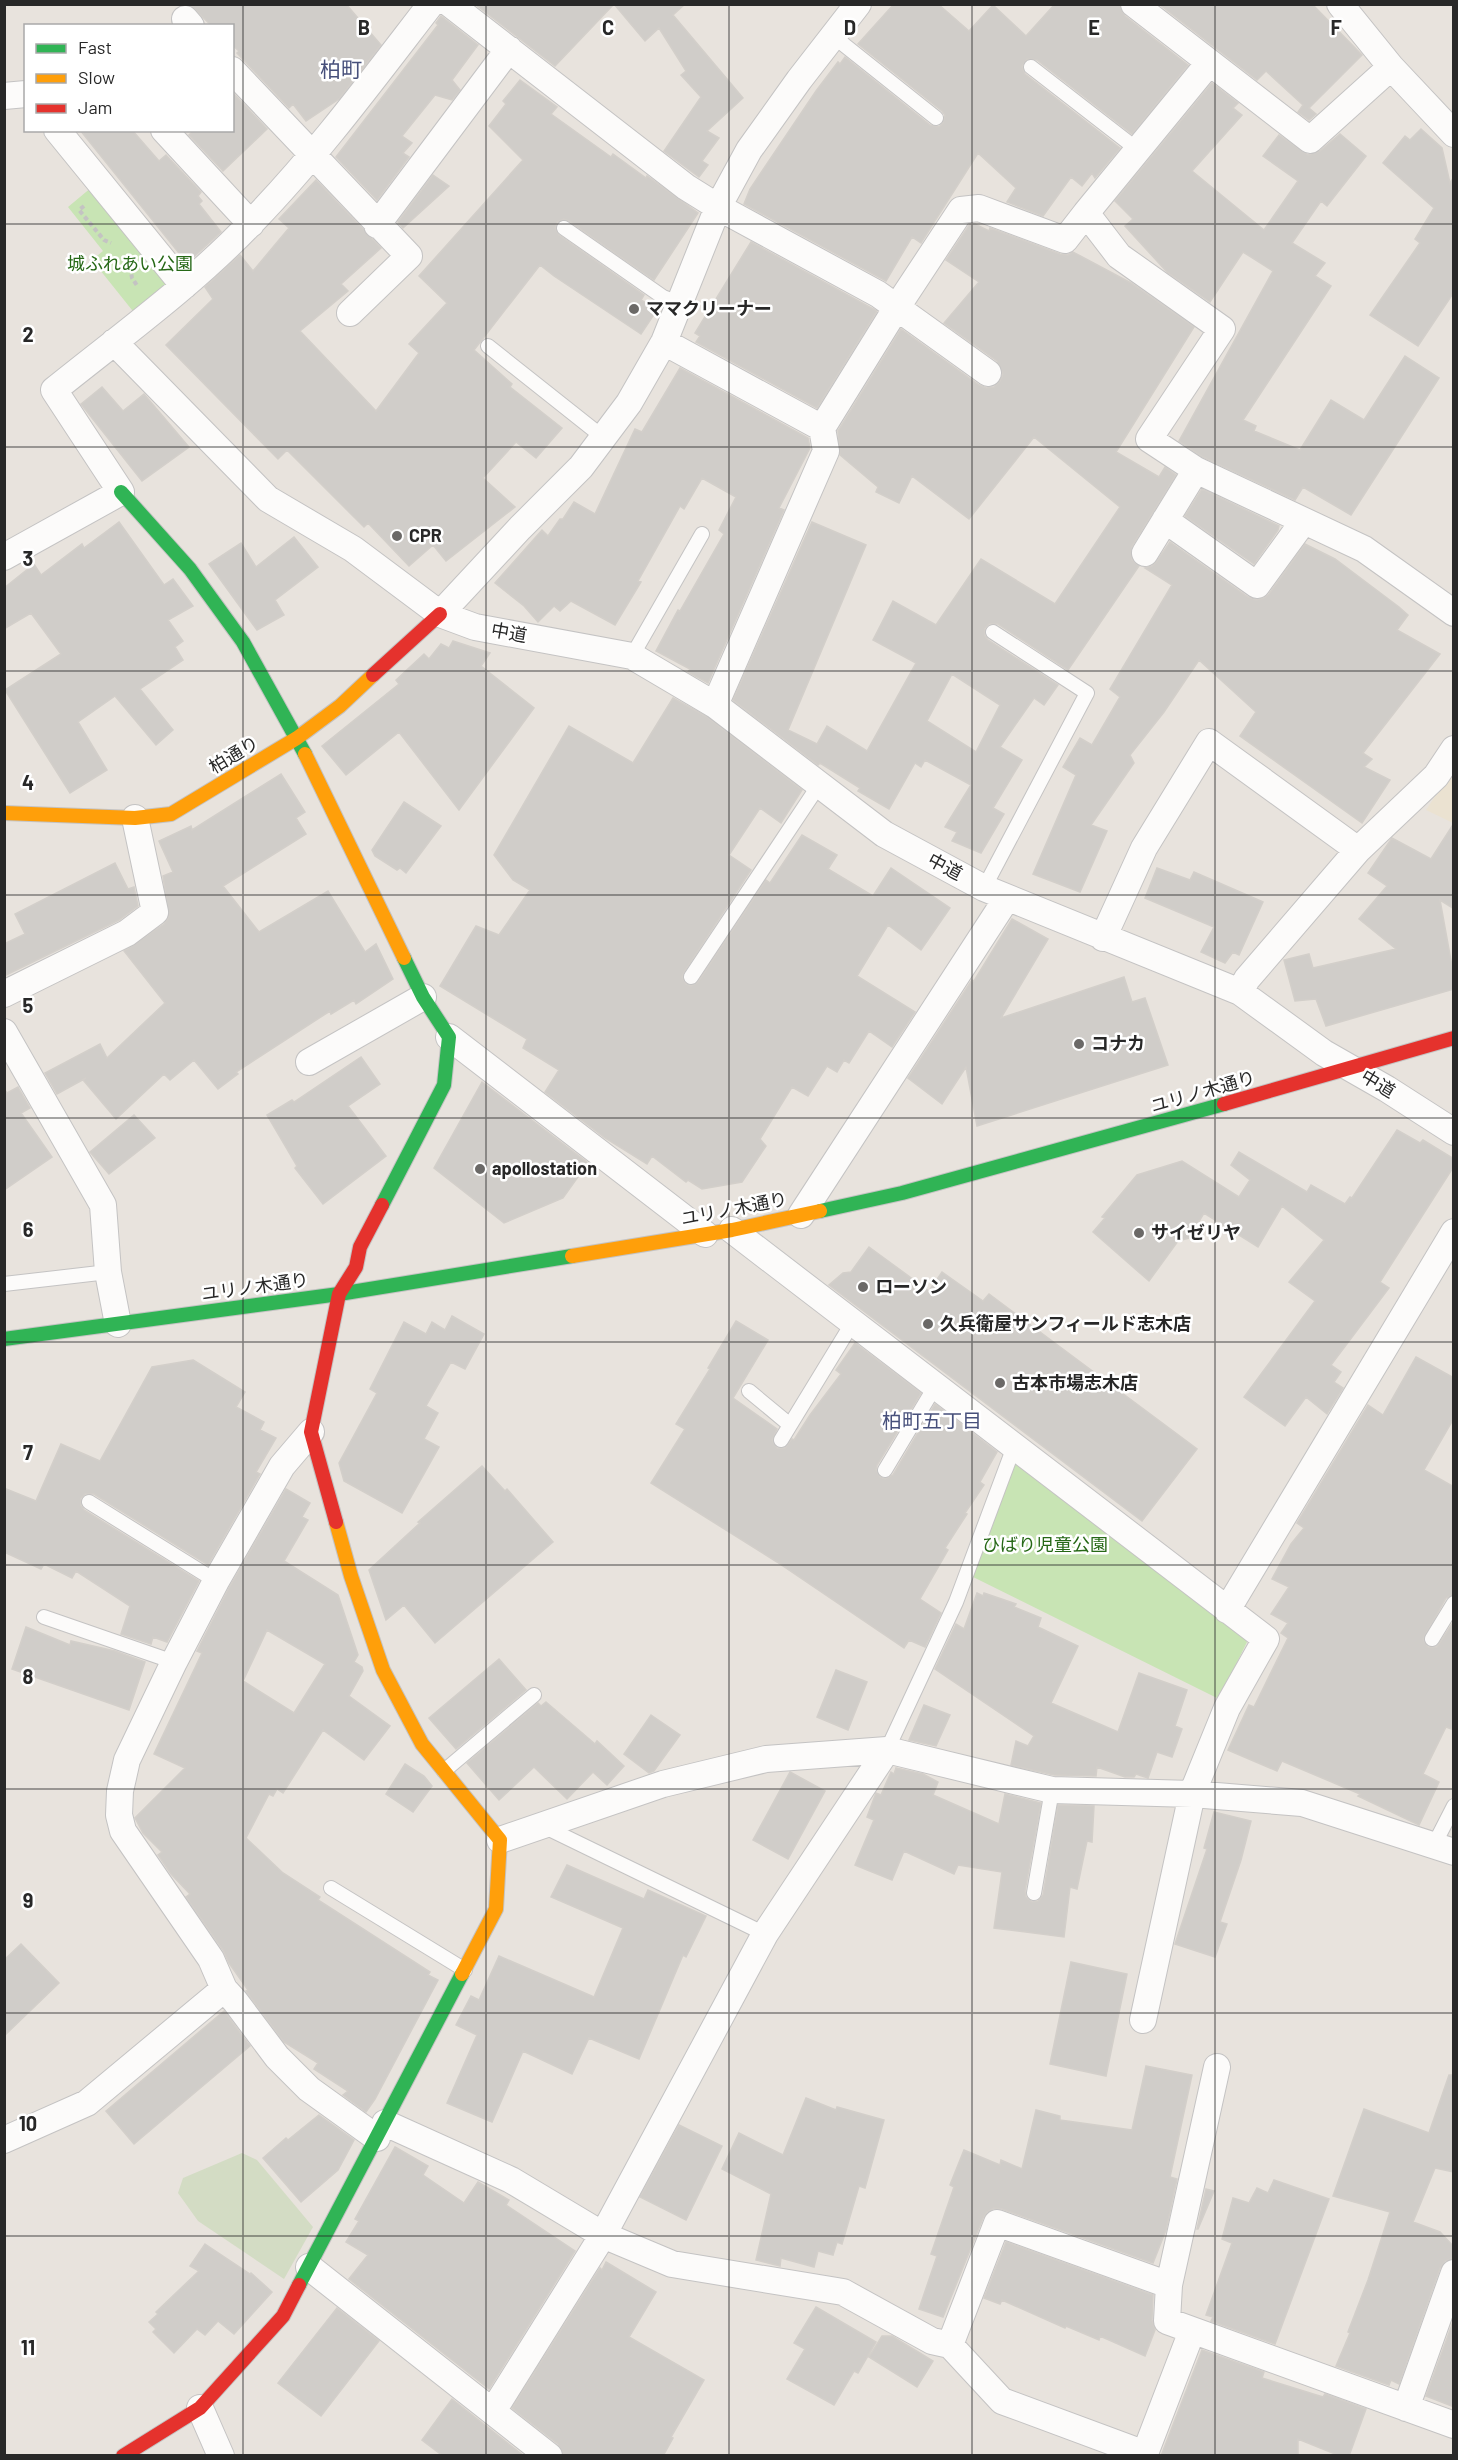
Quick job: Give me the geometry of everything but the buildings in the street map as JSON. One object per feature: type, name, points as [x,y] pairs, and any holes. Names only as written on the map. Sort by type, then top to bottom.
[{"type":"street","points":[[431,4],[313,156],[250,224],[184,286],[54,390],[121,492],[190,569],[243,642],[297,738],[423,997],[449,1037],[705,1234]]},
{"type":"street","points":[[450,4],[686,187],[897,307],[988,373]]},
{"type":"street","points":[[440,614],[581,467],[629,403],[664,342],[718,207],[750,150],[799,80],[858,4]]},
{"type":"street","points":[[1134,4],[1310,140],[1391,67]]},
{"type":"street","points":[[1350,9],[1391,67],[1454,134]]},
{"type":"street","points":[[377,225],[509,49]]},
{"type":"street","points":[[715,705],[826,451],[822,428],[897,307],[961,210],[979,208],[1065,240],[1209,63]]},
{"type":"street","points":[[234,72],[377,225],[409,256],[350,313]]},
{"type":"street","points":[[4,96],[24,94]]},
{"type":"street","points":[[59,132],[184,286]]},
{"type":"street","points":[[166,132],[250,224]]},
{"type":"street","points":[[1086,213],[1119,256],[1222,329],[1149,439],[1196,470],[1364,549],[1454,613]]},
{"type":"street","name":"中道","points":[[114,342],[268,499],[353,549],[440,614],[475,627],[632,656],[715,705],[884,834],[995,893],[1240,992],[1324,1053],[1454,1132]]},
{"type":"street","points":[[664,342],[822,428]]},
{"type":"street","points":[[1145,553],[1196,470]]},
{"type":"street","points":[[4,557],[121,492]]},
{"type":"street","points":[[1166,520],[1257,585],[1303,522]]},
{"type":"street","name":"柏通り","points":[[4,813],[135,818],[171,814],[297,738],[340,706],[440,614]]},
{"type":"street","points":[[1103,938],[1144,848],[1209,742],[1358,850]]},
{"type":"street","points":[[1240,992],[1247,979],[1358,850],[1436,776],[1454,750]]},
{"type":"street","points":[[4,994],[128,933],[154,912],[135,818]]},
{"type":"street","points":[[801,1215],[995,893]]},
{"type":"street","points":[[309,1062],[423,997]]},
{"type":"street","points":[[4,1032],[103,1205],[108,1272],[118,1324]]},
{"type":"street","points":[[123,2456],[200,2408],[283,2316],[496,1910],[500,1840],[423,1744],[383,1670],[351,1576],[311,1432],[339,1294],[356,1267],[360,1247],[444,1085],[449,1037]]},
{"type":"street","name":"ユリノ木通り","points":[[4,1339],[339,1294],[732,1230],[958,1178],[1454,1038]]},
{"type":"street","points":[[732,1230],[1015,1444],[1266,1639],[1227,1708],[1192,1794],[1143,2020]]},
{"type":"street","points":[[1227,1610],[1454,1232]]},
{"type":"street","points":[[311,1432],[282,1466],[216,1581],[127,1760],[120,1791],[119,1815],[123,1831],[211,1959],[224,1989],[277,2057],[309,2089],[381,2131],[511,2180],[603,2235],[672,2264],[843,2292],[932,2342],[950,2345],[1002,2401],[1144,2455],[1192,2331]]},
{"type":"street","points":[[500,1840],[663,1784],[766,1759],[886,1750],[1052,1791],[1192,1794],[1302,1803],[1444,1849]]},
{"type":"street","points":[[493,2411],[603,2235],[765,1934],[886,1750]]},
{"type":"street","points":[[4,2140],[87,2103],[224,1989]]},
{"type":"street","points":[[1217,2067],[1169,2286],[1167,2321],[1454,2425]]},
{"type":"street","points":[[950,2345],[997,2223],[1169,2286]]},
{"type":"street","points":[[309,2267],[549,2456]]},
{"type":"street","points":[[1406,2408],[1452,2281]]},
{"type":"street","points":[[200,2408],[221,2456]]},
{"type":"lane","points":[[833,36],[936,118]]},
{"type":"lane","points":[[1031,67],[1138,150]]},
{"type":"lane","points":[[564,228],[663,297],[679,303]]},
{"type":"lane","points":[[488,346],[604,438]]},
{"type":"lane","points":[[632,656],[702,534]]},
{"type":"lane","points":[[993,632],[1087,693],[995,893]]},
{"type":"lane","points":[[692,977],[819,786]]},
{"type":"lane","points":[[4,1284],[108,1272]]},
{"type":"lane","points":[[781,1440],[853,1322]]},
{"type":"lane","points":[[885,1470],[936,1385]]},
{"type":"lane","points":[[749,1391],[790,1425]]},
{"type":"lane","points":[[886,1750],[956,1602],[1015,1444]]},
{"type":"lane","points":[[88,1502],[216,1581]]},
{"type":"lane","points":[[1432,1639],[1454,1603]]},
{"type":"lane","points":[[44,1617],[174,1662]]},
{"type":"lane","points":[[444,1771],[534,1695]]},
{"type":"lane","points":[[1034,1893],[1052,1791]]},
{"type":"lane","points":[[1444,1849],[1454,1806]]},
{"type":"lane","points":[[543,1826],[765,1934]]},
{"type":"lane","points":[[331,1888],[465,1970]]},
{"type":"shaded area","points":[[1453,770],[1453,823],[1426,810]]},
{"type":"green space","name":"城ふれあい公園","points":[[98,182],[183,286],[140,320],[92,260],[103,251],[68,207]]},
{"type":"green space","name":"ひばり児童公園","points":[[1015,1444],[1227,1610],[1247,1642],[1219,1699],[967,1574]]},
{"type":"green space","points":[[242,2153],[257,2160],[313,2227],[284,2279],[198,2221],[178,2193],[183,2178]]},
{"type":"traffic: fast","points":[[121,492],[190,569],[243,642],[305,754]]},
{"type":"traffic: fast","points":[[382,1205],[444,1085],[449,1037],[423,997],[404,958]]},
{"type":"traffic: fast","points":[[820,1211],[902,1193],[1224,1104]]},
{"type":"traffic: fast","points":[[4,1339],[339,1294],[572,1256]]},
{"type":"traffic: fast","points":[[299,2285],[462,1974]]},
{"type":"traffic: slow","points":[[4,813],[135,818],[171,814],[297,738],[340,706],[373,675]]},
{"type":"traffic: slow","points":[[305,754],[404,958]]},
{"type":"traffic: slow","points":[[572,1256],[732,1230],[820,1211]]},
{"type":"traffic: slow","points":[[336,1522],[351,1576],[383,1670],[422,1744],[500,1840],[496,1909],[462,1974]]},
{"type":"traffic: jam","points":[[373,675],[440,614]]},
{"type":"traffic: jam","points":[[1224,1104],[1454,1038]]},
{"type":"traffic: jam","points":[[336,1522],[311,1432],[339,1294],[356,1267],[360,1247],[382,1205]]},
{"type":"traffic: jam","points":[[123,2456],[200,2408],[283,2316],[299,2285]]},
{"type":"place","name":"ママクリーナー","points":[[634,309]]},
{"type":"place","name":"CPR","points":[[397,536]]},
{"type":"place","name":"コナカ","points":[[1079,1044]]},
{"type":"place","name":"apollostation","points":[[480,1169]]},
{"type":"place","name":"サイゼリヤ","points":[[1139,1233]]},
{"type":"place","name":"ローソン","points":[[863,1287]]},
{"type":"place","name":"久兵衛屋サンフィールド志木店","points":[[928,1324]]},
{"type":"place","name":"古本市場志木店","points":[[1000,1383]]},
{"type":"district","name":"柏町","points":[[341,70]]},
{"type":"district","name":"柏町五丁目","points":[[932,1421]]}]
